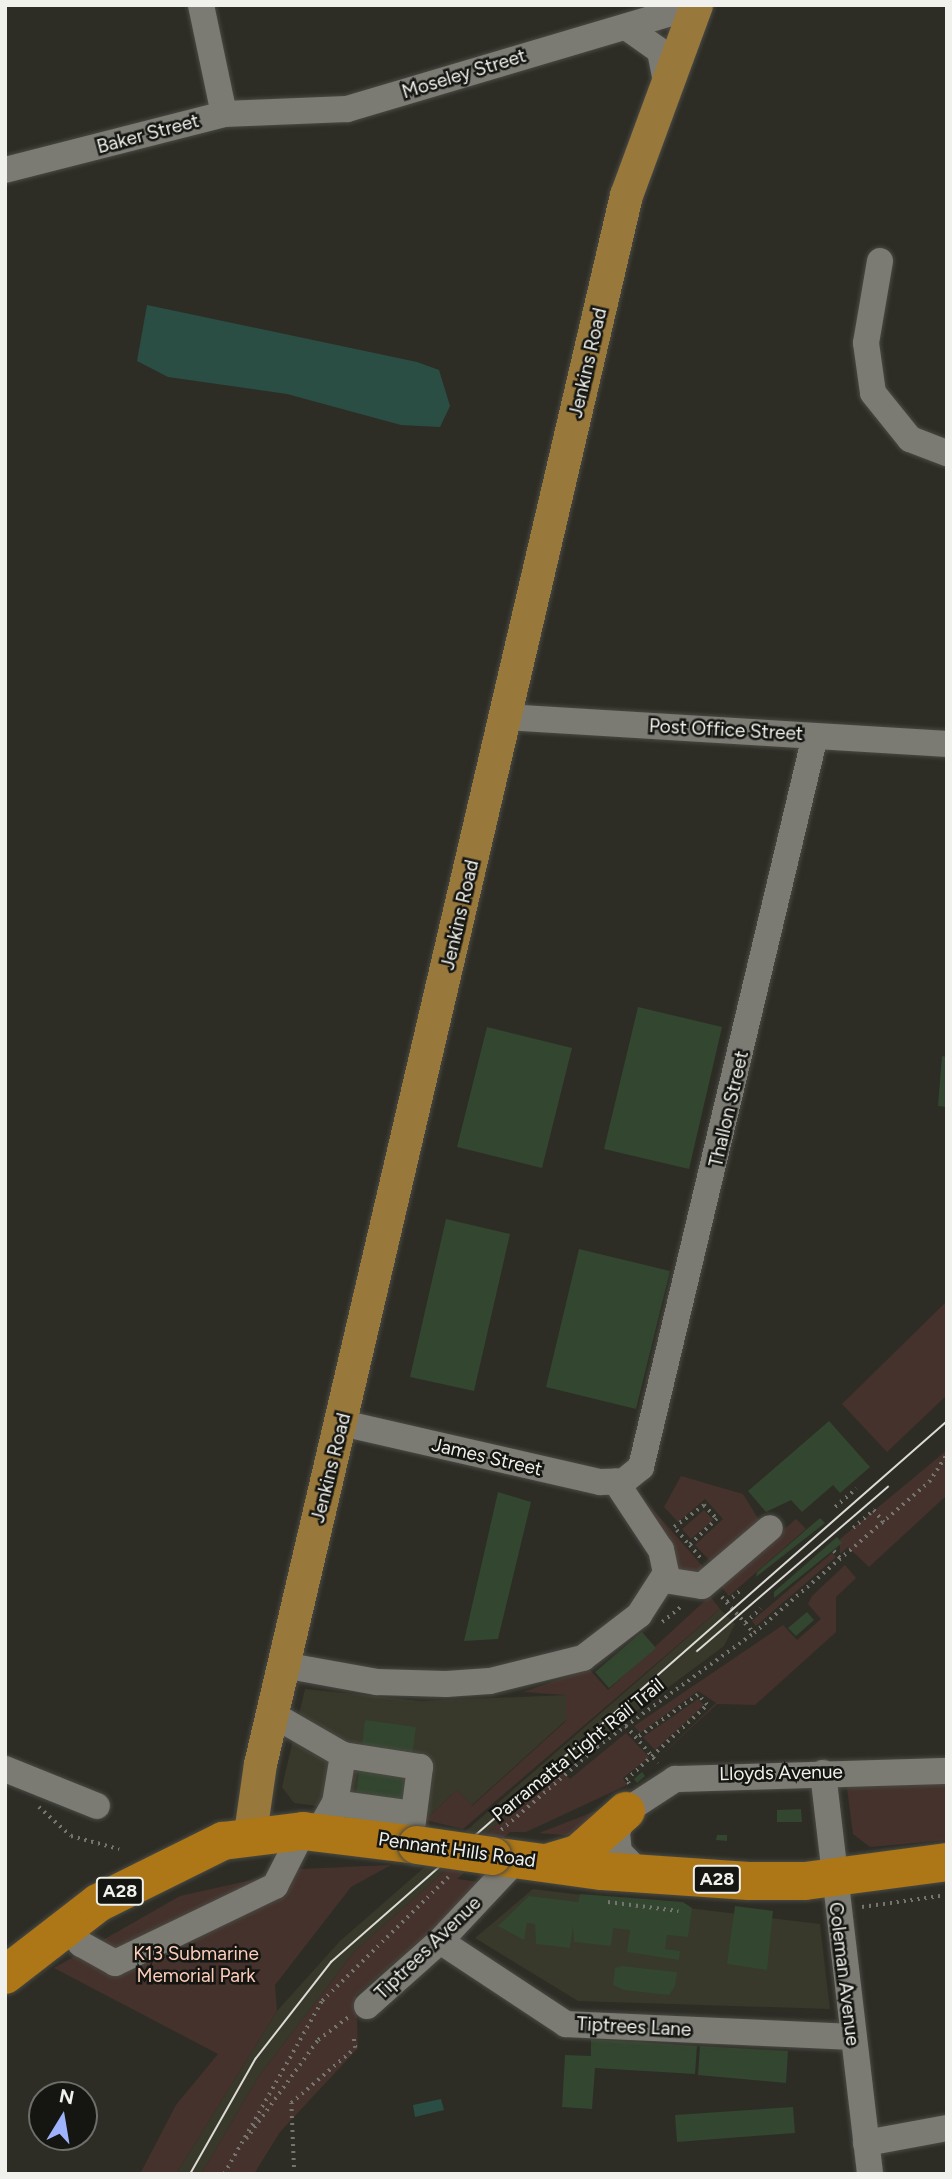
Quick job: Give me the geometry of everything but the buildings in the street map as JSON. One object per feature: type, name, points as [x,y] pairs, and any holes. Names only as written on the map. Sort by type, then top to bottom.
[{"type":"highway","points":[[513,1853],[579,1853],[629,1799]]},
{"type":"highway","name":"Pennant Hills Road","points":[[5,1975],[65,1924],[149,1874],[250,1833],[319,1822],[413,1834],[642,1875],[832,1877],[947,1862]]},
{"type":"main road","name":"Jenkins Road","points":[[250,1833],[283,1665],[342,1423],[626,195],[697,6]]},
{"type":"street","name":"Baker Street","points":[[5,170],[224,114],[201,5]]},
{"type":"street","name":"Moseley Street","points":[[224,114],[347,108],[697,6]]},
{"type":"street","points":[[626,27],[660,51],[666,83]]},
{"type":"street","points":[[880,261],[866,343],[873,393],[910,439],[947,453]]},
{"type":"street","name":"Post Office Street","points":[[506,717],[947,744]]},
{"type":"street","name":"Thallon Street","points":[[624,1480],[651,1443],[815,736]]},
{"type":"street","name":"James Street","points":[[342,1423],[624,1480]]},
{"type":"street","points":[[283,1665],[377,1682],[446,1684],[514,1676],[583,1658],[602,1646],[650,1604],[664,1580],[662,1550],[624,1480]]},
{"type":"street","points":[[664,1580],[702,1586],[771,1528]]},
{"type":"street","points":[[272,1714],[343,1755],[419,1767],[413,1834]]},
{"type":"street","points":[[65,1924],[80,1944],[115,1963],[275,1886],[319,1822],[343,1755]]},
{"type":"street","points":[[5,1769],[97,1806]]},
{"type":"street","name":"Lloyds Avenue","points":[[629,1799],[686,1777],[947,1771]]},
{"type":"street","name":"Coleman Avenue","points":[[823,1773],[832,1877],[870,2174]]},
{"type":"street","points":[[629,1799],[616,1845],[642,1875]]},
{"type":"street","name":"Tiptrees Avenue","points":[[367,2006],[440,1941],[513,1853]]},
{"type":"street","name":"Tiptrees Lane","points":[[440,1941],[566,2024],[852,2037]]},
{"type":"street","points":[[866,2143],[947,2128]]},
{"type":"path","name":"Parramatta Light Rail Trail","points":[[513,1853],[626,1726],[754,1633],[929,1482],[947,1454]]},
{"type":"path","points":[[835,1507],[856,1489]]},
{"type":"path","points":[[677,1530],[704,1505],[717,1519],[690,1545]]},
{"type":"path","points":[[853,1528],[874,1510],[884,1522]]},
{"type":"path","points":[[671,1522],[707,1566]]},
{"type":"path","points":[[834,1551],[841,1559]]},
{"type":"path","points":[[742,1589],[727,1602],[754,1633]]},
{"type":"path","points":[[653,1630],[688,1601]]},
{"type":"path","points":[[745,1623],[760,1609]]},
{"type":"path","points":[[629,1799],[626,1780],[707,1705],[698,1695],[637,1738]]},
{"type":"path","points":[[626,1726],[659,1765]]},
{"type":"path","points":[[35,1803],[71,1836],[119,1849]]},
{"type":"path","points":[[223,2174],[323,2001],[456,1870]]},
{"type":"path","points":[[860,1912],[863,1905],[947,1895]]},
{"type":"path","points":[[244,2141],[260,2127],[318,2040],[367,2006]]},
{"type":"path","points":[[294,2174],[291,2103],[355,2048],[353,2036]]},
{"type":"shaded area","points":[[720,1609],[735,1624],[724,1646],[560,1768],[354,1952],[259,2076],[201,2174],[176,2174],[277,2011],[340,1941]]},
{"type":"shaded area","points":[[305,1689],[421,1701],[567,1695],[566,1720],[471,1806],[457,1790],[425,1820],[294,1803],[282,1787]]},
{"type":"shaded area","points":[[533,1889],[820,1924],[830,2009],[578,2001],[475,1938]]},
{"type":"green space","points":[[947,1301],[947,1395],[887,1452],[842,1404]]},
{"type":"green space","points":[[947,1450],[947,1495],[869,1567],[848,1547],[840,1554],[840,1539]]},
{"type":"green space","points":[[681,1476],[743,1494],[759,1520],[712,1563],[695,1545],[723,1519],[705,1499],[678,1522],[664,1507]]},
{"type":"green space","points":[[641,1496],[705,1569],[704,1576],[684,1576],[677,1568]]},
{"type":"green space","points":[[704,1510],[713,1520],[691,1539],[682,1529]]},
{"type":"green space","points":[[796,1519],[806,1529],[729,1596],[720,1585]]},
{"type":"green space","points":[[832,1553],[836,1557],[756,1626],[752,1621]]},
{"type":"green space","points":[[845,1565],[856,1578],[836,1597],[836,1632],[755,1705],[717,1704],[654,1762],[716,1703],[698,1691],[640,1733],[634,1726],[783,1625],[797,1640],[821,1619],[808,1604],[812,1596]]},
{"type":"green space","points":[[710,1596],[720,1609],[463,1829],[425,1820],[457,1790],[472,1806],[566,1721],[566,1695],[523,1692],[589,1669],[608,1690]]},
{"type":"green space","points":[[698,1699],[704,1705],[655,1750],[643,1737]]},
{"type":"green space","points":[[626,1733],[649,1757],[623,1778],[627,1785],[526,1832],[510,1832],[457,1879],[479,1882],[454,1911],[356,1995],[358,2048],[280,2132],[254,2174],[201,2174],[259,2076],[354,1952],[560,1768],[570,1779]]},
{"type":"green space","points":[[846,1780],[865,1787],[947,1784],[947,1840],[870,1847],[853,1834]]},
{"type":"green space","points":[[606,1807],[585,1837],[539,1833]]},
{"type":"green space","name":"K13 Submarine Memorial Park","points":[[391,1865],[351,1887],[275,1985],[277,2011],[176,2174],[140,2174],[176,2105],[218,2054],[54,1968],[180,1896],[300,1869]]},
{"type":"water","points":[[147,305],[417,362],[439,370],[450,406],[440,427],[401,425],[287,394],[168,377],[137,361]]},
{"type":"water","points":[[441,2099],[444,2110],[415,2117],[413,2105]]},
{"type":"tram line","points":[[190,2174],[256,2058],[331,1962],[947,1421]]},
{"type":"tram line","points":[[697,1651],[888,1487]]}]
